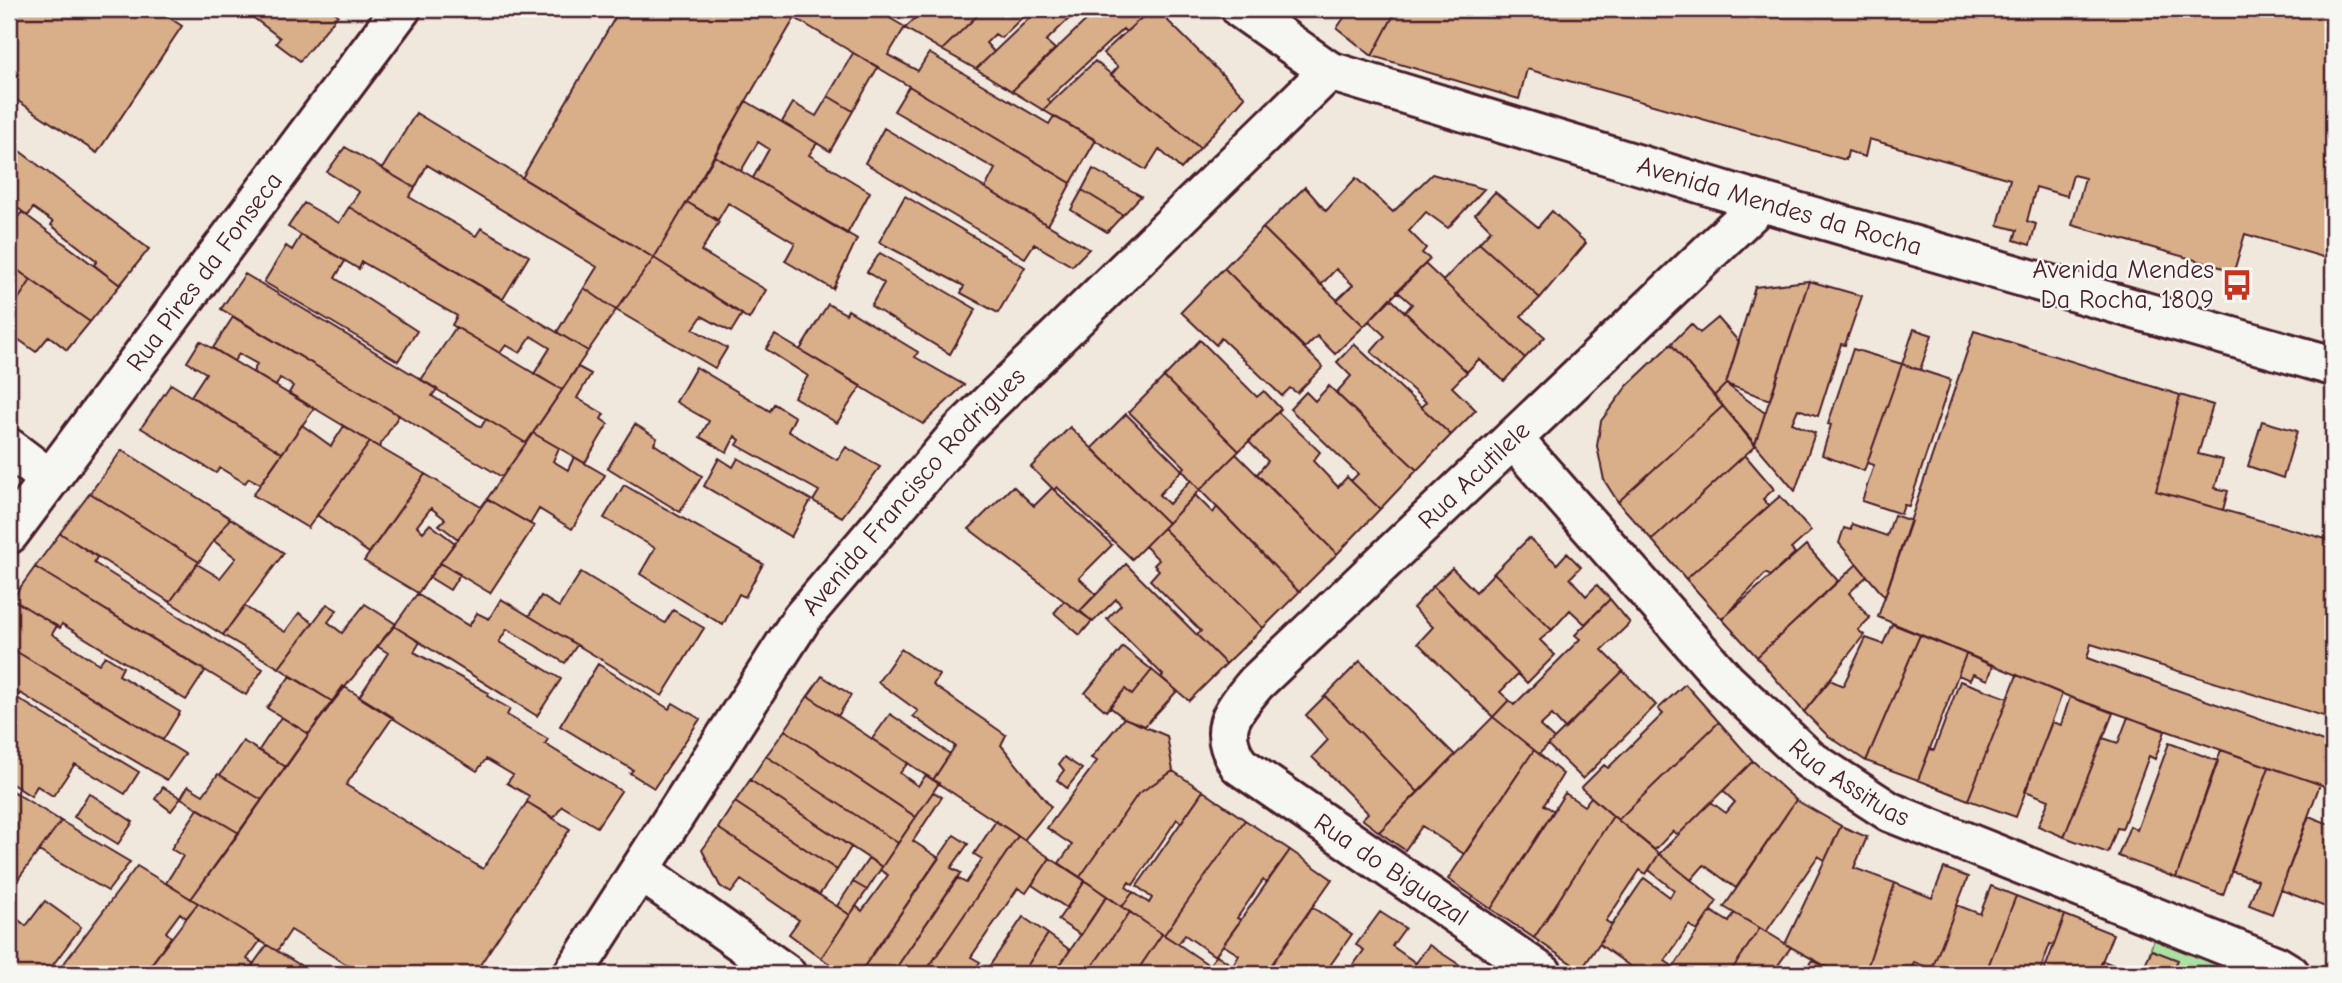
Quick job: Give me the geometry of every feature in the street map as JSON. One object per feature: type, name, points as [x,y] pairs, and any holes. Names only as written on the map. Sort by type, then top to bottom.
[{"type":"street","name":"Rua Pires da Fonseca","points":[[9,534],[401,9]]},
{"type":"street","name":"Avenida Mendes da Rocha","points":[[1241,9],[1329,71],[1762,202],[2333,366]]},
{"type":"street","name":"Avenida Francisco Rodrigues","points":[[573,974],[642,872],[802,618],[961,431],[1329,71]]},
{"type":"street","name":"Rua Acutilele","points":[[1239,765],[1229,750],[1228,729],[1232,711],[1256,683],[1762,202]]},
{"type":"street","name":"Rua Assituas","points":[[1513,439],[1726,681],[1810,760],[1890,812],[2277,966],[2290,974]]},
{"type":"street","points":[[9,448],[50,479]]},
{"type":"street","name":"Rua do Biguazal","points":[[1239,765],[1543,974]]},
{"type":"street","points":[[642,872],[786,974]]},
{"type":"green space","points":[[2156,932],[2246,974],[2143,974]]},
{"type":"building","points":[[9,9],[156,9],[182,26],[97,153],[9,95]]},
{"type":"building","points":[[242,9],[330,9],[338,15],[300,61],[276,43],[280,38]]},
{"type":"building","points":[[620,9],[800,9],[654,258],[522,178]]},
{"type":"building","points":[[800,9],[816,9],[826,14],[829,9],[874,9],[905,27],[888,55],[918,71],[929,53],[1049,124],[1054,116],[1096,140],[1071,183],[795,18]]},
{"type":"building","points":[[925,9],[984,9],[942,50],[905,28]]},
{"type":"building","points":[[984,9],[1031,9],[1001,38],[995,34],[986,43],[994,52],[976,69],[942,50]]},
{"type":"building","points":[[1039,9],[1079,9],[1046,41],[1055,49],[1012,91],[976,69]]},
{"type":"building","points":[[1098,9],[1151,9],[1126,32],[1123,29],[1048,99],[1051,103],[1043,110],[1012,91]]},
{"type":"building","points":[[1151,9],[1156,9],[1245,97],[1200,148],[1111,75],[1118,67],[1103,53]]},
{"type":"building","points":[[1350,9],[1397,9],[1372,56],[1337,28]]},
{"type":"building","points":[[1397,9],[2333,9],[2333,260],[2245,234],[2234,271],[2072,225],[2085,178],[2073,175],[2067,196],[2036,187],[2027,221],[2036,224],[2030,245],[2014,240],[2017,230],[1998,225],[2010,179],[1869,139],[1865,157],[1848,151],[1846,160],[1527,69],[1519,99],[1372,56]]},
{"type":"building","points":[[853,53],[878,67],[853,111],[828,96]]},
{"type":"building","points":[[1095,61],[1200,148],[1181,169],[1159,149],[1146,170],[1043,110]]},
{"type":"building","points":[[909,86],[1071,183],[1048,225],[985,188],[995,169],[894,111]]},
{"type":"building","points":[[828,96],[853,111],[830,151],[782,122],[793,103],[816,116]]},
{"type":"building","points":[[746,101],[817,143],[809,155],[870,192],[847,234],[753,178],[769,149],[758,142],[741,171],[715,156]]},
{"type":"building","points":[[416,113],[654,258],[616,310],[584,288],[597,267],[427,165],[415,188],[382,169]]},
{"type":"building","points":[[884,128],[1089,249],[1072,266],[1034,244],[1025,258],[865,163]]},
{"type":"building","points":[[13,146],[149,249],[120,285],[94,265],[97,261],[51,225],[53,222],[33,208],[28,216],[9,201],[9,152]]},
{"type":"building","points":[[345,147],[415,188],[409,197],[476,236],[481,228],[529,256],[503,299],[349,207],[359,192],[327,172]]},
{"type":"building","points":[[715,156],[857,239],[833,289],[785,261],[795,243],[728,203],[718,220],[687,202]]},
{"type":"building","points":[[1093,169],[1141,196],[1123,215],[1082,190]]},
{"type":"building","points":[[1432,174],[1484,189],[1448,228],[1426,212],[1409,231],[1426,248],[1422,253],[1430,259],[1364,326],[1337,300],[1353,285],[1336,269],[1321,285],[1263,228],[1305,187],[1326,211],[1356,178],[1393,212]]},
{"type":"building","points":[[1082,190],[1123,215],[1107,232],[1071,210]]},
{"type":"building","points":[[1495,192],[1538,227],[1552,211],[1586,243],[1540,298],[1479,243],[1491,230],[1475,214]]},
{"type":"building","points":[[905,196],[1025,267],[998,313],[961,293],[964,286],[879,242]]},
{"type":"building","points":[[687,202],[719,222],[701,251],[766,290],[749,319],[654,258]]},
{"type":"building","points":[[304,203],[339,223],[349,207],[588,351],[562,390],[534,374],[550,348],[531,336],[520,353],[506,345],[500,353],[452,325],[457,316],[362,262],[359,269],[288,227]]},
{"type":"building","points":[[22,212],[120,285],[90,322],[9,264],[9,223],[11,225]]},
{"type":"building","points":[[1263,228],[1364,326],[1335,354],[1317,336],[1305,348],[1224,268]]},
{"type":"building","points":[[301,235],[345,261],[335,278],[417,331],[398,361],[264,282],[286,246],[292,250]]},
{"type":"building","points":[[1479,243],[1540,298],[1521,316],[1545,337],[1525,358],[1443,281]]},
{"type":"building","points":[[880,253],[976,309],[950,354],[871,306],[884,283],[867,272]]},
{"type":"building","points":[[654,258],[742,314],[731,332],[702,316],[693,329],[727,348],[715,368],[616,310]]},
{"type":"building","points":[[9,264],[31,280],[9,313]]},
{"type":"building","points":[[1425,264],[1525,358],[1504,381],[1479,359],[1467,372],[1405,312],[1412,304],[1397,291]]},
{"type":"building","points":[[1224,268],[1323,367],[1297,393],[1290,388],[1282,396],[1221,338],[1216,345],[1181,312]]},
{"type":"building","points":[[245,274],[437,389],[432,396],[481,427],[486,419],[526,443],[502,477],[221,309]]},
{"type":"building","points":[[31,280],[90,322],[67,350],[49,336],[36,352],[12,335],[9,339],[9,313]]},
{"type":"building","points":[[1809,281],[1770,400],[1726,384],[1755,287]]},
{"type":"building","points":[[1809,281],[1862,296],[1845,345],[1841,344],[1818,416],[1798,409],[1792,423],[1815,433],[1795,491],[1755,444]]},
{"type":"building","points":[[584,288],[616,310],[588,351],[557,332]]},
{"type":"building","points":[[1390,298],[1467,372],[1452,387],[1476,410],[1451,435],[1421,407],[1426,402],[1371,352],[1385,336],[1369,321]]},
{"type":"building","points":[[828,304],[846,314],[848,310],[918,352],[915,357],[964,385],[923,424],[800,350]]},
{"type":"building","points":[[233,317],[399,415],[379,447],[289,393],[293,386],[280,378],[276,386],[253,372],[257,364],[239,354],[234,361],[213,348]]},
{"type":"building","points":[[1718,318],[1739,342],[1726,384],[1714,396],[1671,344],[1691,324],[1700,333]]},
{"type":"building","points":[[456,327],[562,390],[526,443],[421,380]]},
{"type":"building","points":[[1914,329],[1932,335],[1920,370],[1902,364]]},
{"type":"building","points":[[1974,331],[2180,395],[2156,491],[2333,541],[2333,719],[2091,644],[2087,658],[2332,745],[2330,751],[2333,753],[2333,789],[2070,697],[1878,617]]},
{"type":"building","points":[[775,335],[861,386],[837,423],[794,397],[808,376],[766,349]]},
{"type":"building","points":[[1200,340],[1257,397],[1264,391],[1281,409],[1239,451],[1164,377]]},
{"type":"building","points":[[200,341],[314,409],[282,453],[191,396],[206,373],[187,362]]},
{"type":"building","points":[[1354,344],[1451,435],[1417,470],[1336,393],[1351,376],[1337,362]]},
{"type":"building","points":[[1671,344],[1723,406],[1618,502],[1604,480],[1597,446],[1601,421],[1627,386]]},
{"type":"building","points":[[1853,349],[1902,364],[1864,471],[1822,455],[1831,425],[1828,424]]},
{"type":"building","points":[[1902,364],[1951,380],[1909,506],[1904,505],[1901,514],[1862,501],[1874,465],[1867,463]]},
{"type":"building","points":[[578,367],[591,374],[577,398],[604,414],[601,419],[608,424],[585,463],[533,433]]},
{"type":"building","points":[[696,367],[770,411],[774,404],[795,417],[788,431],[837,460],[846,447],[880,467],[842,517],[813,501],[819,491],[737,445],[740,440],[735,436],[727,452],[700,437],[709,421],[676,402]]},
{"type":"building","points":[[1164,377],[1239,451],[1200,490],[1182,470],[1185,467],[1129,412]]},
{"type":"building","points":[[171,384],[282,453],[260,484],[249,478],[245,483],[220,468],[216,473],[141,428]]},
{"type":"building","points":[[1726,384],[1765,413],[1755,444],[1714,396]]},
{"type":"building","points":[[1329,386],[1417,470],[1380,509],[1351,481],[1358,474],[1290,409],[1306,392],[1315,401]]},
{"type":"building","points":[[2180,395],[2213,405],[2198,454],[2223,460],[2215,488],[2228,491],[2223,510],[2156,491]]},
{"type":"building","points":[[1723,406],[1755,446],[1652,540],[1618,502]]},
{"type":"building","points":[[1278,412],[1320,452],[1313,461],[1338,487],[1347,477],[1380,509],[1337,554],[1257,474],[1268,461],[1249,442]]},
{"type":"building","points":[[1126,414],[1182,470],[1159,495],[1169,504],[1191,480],[1200,490],[1168,523],[1092,448]]},
{"type":"building","points":[[2262,421],[2297,431],[2283,478],[2248,466]]},
{"type":"building","points":[[635,424],[657,438],[654,444],[702,476],[680,512],[608,468]]},
{"type":"building","points":[[302,425],[331,446],[344,426],[370,442],[308,528],[253,495]]},
{"type":"building","points":[[1070,427],[1168,523],[1132,559],[1057,487],[1054,490],[1031,467]]},
{"type":"building","points":[[533,433],[559,448],[553,461],[568,470],[574,457],[605,475],[572,529],[539,509],[530,524],[487,499]]},
{"type":"building","points":[[370,442],[425,474],[369,553],[317,515]]},
{"type":"building","points":[[122,450],[230,518],[199,562],[90,493]]},
{"type":"building","points":[[1236,454],[1337,554],[1299,592],[1200,490]]},
{"type":"building","points":[[1745,455],[1774,489],[1763,499],[1769,506],[1686,579],[1652,540]]},
{"type":"building","points":[[719,458],[733,467],[738,458],[811,500],[791,537],[704,486]]},
{"type":"building","points":[[425,474],[481,507],[458,539],[439,525],[445,519],[431,508],[417,526],[423,532],[430,524],[455,543],[418,593],[364,561]]},
{"type":"building","points":[[624,485],[763,564],[745,597],[739,594],[723,625],[640,574],[655,548],[604,518]]},
{"type":"building","points":[[1013,486],[1034,506],[1052,488],[1112,545],[1079,578],[1096,594],[1079,612],[969,529]]},
{"type":"building","points":[[90,493],[199,562],[170,602],[60,533]]},
{"type":"building","points":[[1195,495],[1213,513],[1217,507],[1299,592],[1263,628],[1163,528]]},
{"type":"building","points":[[1780,496],[1811,531],[1791,549],[1795,553],[1770,576],[1766,573],[1722,619],[1686,579]]},
{"type":"building","points":[[487,499],[534,526],[490,593],[440,563]]},
{"type":"building","points":[[1894,515],[1911,521],[1885,597],[1839,543],[1844,528],[1851,530],[1852,524],[1887,536]]},
{"type":"building","points":[[230,518],[284,553],[223,635],[170,602],[197,564],[220,578],[236,558],[214,541]]},
{"type":"building","points":[[1163,528],[1263,628],[1226,664],[1197,635],[1201,631],[1150,580],[1159,570],[1154,565],[1159,560],[1145,546]]},
{"type":"building","points":[[60,533],[97,557],[94,563],[263,669],[246,695],[35,567]]},
{"type":"building","points":[[1529,538],[1557,564],[1567,553],[1581,567],[1570,578],[1586,596],[1597,585],[1610,599],[1585,624],[1570,610],[1552,630],[1494,573]]},
{"type":"building","points":[[1806,545],[1838,581],[1757,657],[1722,619]]},
{"type":"building","points":[[440,563],[460,574],[450,590],[429,577]]},
{"type":"building","points":[[1126,564],[1226,664],[1189,701],[1161,677],[1163,675],[1107,619],[1121,605],[1116,599],[1093,622],[1080,611]]},
{"type":"building","points":[[1857,564],[1867,576],[1849,593],[1870,618],[1858,630],[1864,635],[1804,712],[1757,657]]},
{"type":"building","points":[[35,567],[205,671],[186,700],[62,624],[60,628],[12,599]]},
{"type":"building","points":[[1452,568],[1476,592],[1494,573],[1552,630],[1540,640],[1555,655],[1527,683],[1433,586]]},
{"type":"building","points":[[581,572],[665,623],[673,610],[704,628],[662,696],[529,616],[541,596],[559,607]]},
{"type":"building","points":[[1433,586],[1518,674],[1500,692],[1509,700],[1493,717],[1418,643],[1433,627],[1413,608]]},
{"type":"building","points":[[417,594],[469,626],[477,613],[489,619],[501,599],[577,645],[565,663],[507,629],[499,642],[561,679],[537,716],[394,626]]},
{"type":"building","points":[[12,599],[57,626],[52,634],[99,664],[105,656],[123,667],[119,675],[180,712],[163,740],[9,647],[9,603]]},
{"type":"building","points":[[1610,599],[1630,623],[1602,650],[1623,671],[1565,729],[1552,715],[1540,726],[1554,739],[1539,754],[1493,717],[1509,700],[1514,705],[1580,639],[1575,635]]},
{"type":"building","points":[[1064,601],[1092,621],[1080,635],[1054,613]]},
{"type":"building","points":[[327,604],[337,610],[328,622],[342,633],[365,604],[396,624],[333,702],[279,668]]},
{"type":"building","points":[[244,606],[285,632],[299,613],[313,623],[279,668],[223,635]]},
{"type":"building","points":[[1892,624],[1920,635],[1866,761],[1827,735],[1804,712],[1830,680],[1843,686],[1866,638],[1883,644]]},
{"type":"building","points":[[394,626],[420,642],[414,652],[489,693],[487,696],[510,709],[507,715],[548,739],[545,744],[621,791],[597,827],[562,806],[554,818],[527,802],[529,796],[507,783],[513,775],[486,759],[477,771],[359,697],[388,653],[377,646]]},
{"type":"building","points":[[1920,635],[1966,654],[1918,780],[1866,761]]},
{"type":"building","points":[[9,647],[185,754],[167,780],[20,693],[17,698],[9,693]]},
{"type":"building","points":[[1123,647],[1152,670],[1132,695],[1125,689],[1106,711],[1085,693]]},
{"type":"building","points":[[901,649],[939,675],[933,685],[1006,735],[1001,745],[1051,807],[1024,840],[933,780],[955,746],[913,716],[918,711],[878,682]]},
{"type":"building","points":[[1966,654],[1993,666],[1988,680],[1973,674],[1970,680],[1958,675]]},
{"type":"building","points":[[1360,661],[1455,755],[1418,792],[1325,696]]},
{"type":"building","points":[[598,664],[669,709],[673,703],[700,719],[654,788],[630,773],[633,770],[560,726]]},
{"type":"building","points":[[1152,670],[1177,691],[1145,726],[1124,718],[1110,707],[1125,689],[1132,695]]},
{"type":"building","points":[[1623,671],[1656,705],[1583,779],[1548,745]]},
{"type":"building","points":[[2017,675],[2062,694],[2016,817],[1968,800]]},
{"type":"building","points":[[290,676],[333,702],[309,734],[267,708]]},
{"type":"building","points":[[822,676],[851,695],[838,716],[808,696]]},
{"type":"building","points":[[1960,681],[2008,698],[1968,800],[1918,780],[1930,749],[1934,750]]},
{"type":"building","points":[[1685,684],[1719,722],[1618,820],[1581,788],[1604,765],[1608,768],[1663,714],[1658,709]]},
{"type":"building","points":[[343,686],[393,717],[346,785],[483,869],[527,802],[570,829],[474,974],[362,974],[291,930],[277,951],[191,899]]},
{"type":"building","points":[[9,693],[139,772],[125,794],[75,764],[53,796],[37,786],[31,796],[9,782]]},
{"type":"building","points":[[808,696],[908,763],[900,773],[918,786],[926,775],[939,783],[916,817],[785,730]]},
{"type":"building","points":[[1325,696],[1418,792],[1379,832],[1362,819],[1368,813],[1312,757],[1328,740],[1306,715]]},
{"type":"building","points":[[2070,697],[2113,713],[2064,837],[2038,826],[2049,800],[2025,791],[2052,722],[2061,725]]},
{"type":"building","points":[[890,714],[950,754],[933,780],[872,739]]},
{"type":"building","points":[[281,717],[309,734],[286,767],[259,750]]},
{"type":"building","points":[[1493,717],[1534,750],[1464,854],[1422,826],[1405,850],[1379,832]]},
{"type":"building","points":[[2128,717],[2165,731],[2155,759],[2149,756],[2122,829],[2117,828],[2108,853],[2064,837],[2103,738],[2118,743]]},
{"type":"building","points":[[1124,718],[1167,736],[1173,771],[1138,794],[1080,877],[1059,863],[1072,845],[1047,828],[1097,761],[1091,758]]},
{"type":"building","points":[[1719,722],[1753,761],[1678,835],[1673,831],[1655,850],[1618,820]]},
{"type":"building","points":[[785,730],[916,817],[898,843],[766,756]]},
{"type":"building","points":[[243,741],[286,767],[262,800],[220,775]]},
{"type":"building","points":[[2169,743],[2218,761],[2176,878],[2118,856],[2130,826],[2137,830]]},
{"type":"building","points":[[1534,750],[1563,774],[1544,805],[1554,811],[1491,909],[1448,879]]},
{"type":"building","points":[[2221,750],[2269,767],[2223,895],[2176,878]]},
{"type":"building","points":[[766,756],[898,843],[882,867],[750,780]]},
{"type":"building","points":[[1064,757],[1082,769],[1067,788],[1057,780],[1064,770],[1059,764]]},
{"type":"building","points":[[1753,761],[1796,800],[1736,888],[1704,865],[1691,880],[1659,854],[1711,802],[1726,813],[1735,802],[1723,791]]},
{"type":"building","points":[[2269,767],[2320,784],[2272,914],[2249,905],[2258,880],[2231,871]]},
{"type":"building","points":[[1173,771],[1203,791],[1181,823],[1177,819],[1133,885],[1129,882],[1126,887],[1133,892],[1122,907],[1080,877],[1138,794]]},
{"type":"building","points":[[218,774],[262,800],[239,833],[181,798],[188,786],[203,795]]},
{"type":"building","points":[[750,780],[851,847],[837,870],[735,802]]},
{"type":"building","points":[[163,787],[181,798],[171,811],[155,799]]},
{"type":"building","points":[[9,789],[61,821],[10,890],[9,868],[16,859],[9,854]]},
{"type":"building","points":[[1203,791],[1245,820],[1164,935],[1122,907],[1133,892],[1149,903],[1152,898],[1137,886]]},
{"type":"building","points":[[933,792],[942,797],[913,841],[939,858],[859,974],[844,974],[821,958],[856,906],[862,911],[888,875],[880,870]]},
{"type":"building","points":[[89,793],[133,822],[118,844],[74,817]]},
{"type":"building","points":[[1565,793],[1584,806],[1591,797],[1613,816],[1534,938],[1491,909]]},
{"type":"building","points":[[1796,800],[1841,826],[1825,860],[1818,856],[1766,932],[1724,907]]},
{"type":"building","points":[[735,802],[837,870],[819,895],[718,828]]},
{"type":"building","points":[[198,809],[239,833],[191,899],[166,883],[183,856],[171,849]]},
{"type":"building","points":[[2333,814],[2333,895],[2328,908],[2281,890],[2309,816],[2329,824]]},
{"type":"building","points":[[1613,816],[1659,854],[1646,874],[1640,870],[1606,921],[1612,925],[1581,970],[1534,938]]},
{"type":"building","points":[[1245,820],[1290,850],[1266,883],[1263,880],[1237,918],[1241,920],[1215,956],[1185,935],[1178,944],[1164,935]]},
{"type":"building","points":[[61,821],[130,862],[108,891],[39,851]]},
{"type":"building","points":[[996,821],[1018,836],[924,974],[892,974],[957,878],[966,883],[982,859],[974,854]]},
{"type":"building","points":[[1841,826],[1867,837],[1854,868],[1895,883],[1865,974],[1840,974],[1785,944]]},
{"type":"building","points":[[718,828],[850,915],[821,958],[789,934],[799,920],[741,880],[731,893],[720,886],[702,850]]},
{"type":"building","points":[[954,835],[968,844],[951,868],[961,873],[892,974],[859,974]]},
{"type":"building","points":[[1018,836],[1050,858],[1026,893],[1018,888],[971,957],[980,962],[971,974],[924,974]]},
{"type":"building","points":[[1290,850],[1332,879],[1265,974],[1222,974],[1209,965],[1217,955],[1233,966],[1239,955],[1223,945]]},
{"type":"building","points":[[1659,854],[1717,901],[1697,931],[1689,925],[1665,961],[1674,967],[1669,974],[1641,974],[1599,944],[1644,878],[1670,897],[1674,890],[1649,870]]},
{"type":"building","points":[[869,858],[882,867],[867,890],[853,882]]},
{"type":"building","points":[[1050,858],[1085,881],[1067,908],[1032,885]]},
{"type":"building","points":[[137,866],[198,903],[186,918],[180,913],[166,932],[171,937],[144,974],[56,974]]},
{"type":"building","points":[[1944,868],[1968,877],[1932,969],[1914,962],[1910,973],[1913,974],[1865,974],[1895,883],[1932,898]]},
{"type":"building","points":[[1085,881],[1107,896],[1081,935],[1058,920]]},
{"type":"building","points":[[853,882],[867,890],[850,915],[837,906]]},
{"type":"building","points":[[1991,886],[2016,896],[1985,974],[1930,974],[1957,905],[1980,914]]},
{"type":"building","points":[[1107,896],[1130,912],[1087,974],[1054,974]]},
{"type":"building","points":[[2016,896],[2065,915],[2054,945],[2050,944],[2039,974],[1985,974]]},
{"type":"building","points":[[45,901],[81,927],[46,974],[9,974],[9,912],[26,926]]},
{"type":"building","points":[[198,903],[260,941],[247,959],[254,964],[246,974],[144,974]]},
{"type":"building","points":[[1312,907],[1352,934],[1324,974],[1265,974]]},
{"type":"building","points":[[1711,911],[1729,922],[1734,913],[1760,928],[1729,974],[1669,974]]},
{"type":"building","points":[[1130,912],[1162,934],[1135,974],[1087,974]]},
{"type":"building","points":[[1380,912],[1405,928],[1392,946],[1416,963],[1408,974],[1347,974],[1364,950],[1356,945]]},
{"type":"building","points":[[2065,915],[2113,934],[2097,974],[2043,974]]},
{"type":"building","points":[[1023,917],[1048,934],[1022,974],[984,974]]},
{"type":"building","points":[[1760,928],[1791,947],[1776,968],[1785,974],[1729,974]]},
{"type":"building","points":[[1048,934],[1070,950],[1054,974],[1022,974]]},
{"type":"building","points":[[1162,934],[1178,944],[1222,974],[1135,974]]},
{"type":"building","points":[[267,945],[300,965],[294,974],[246,974]]},
{"type":"building","points":[[1429,945],[1472,973],[1408,974]]},
{"type":"building","points":[[2152,950],[2178,960],[2171,974],[2140,974]]},
{"type":"building","points":[[1812,960],[1840,974],[1802,974]]},
{"type":"building","points":[[2103,961],[2136,974],[2097,974]]},
{"type":"place","name":"Avenida Mendes Da Rocha, 1809","points":[[2237,285]]}]
